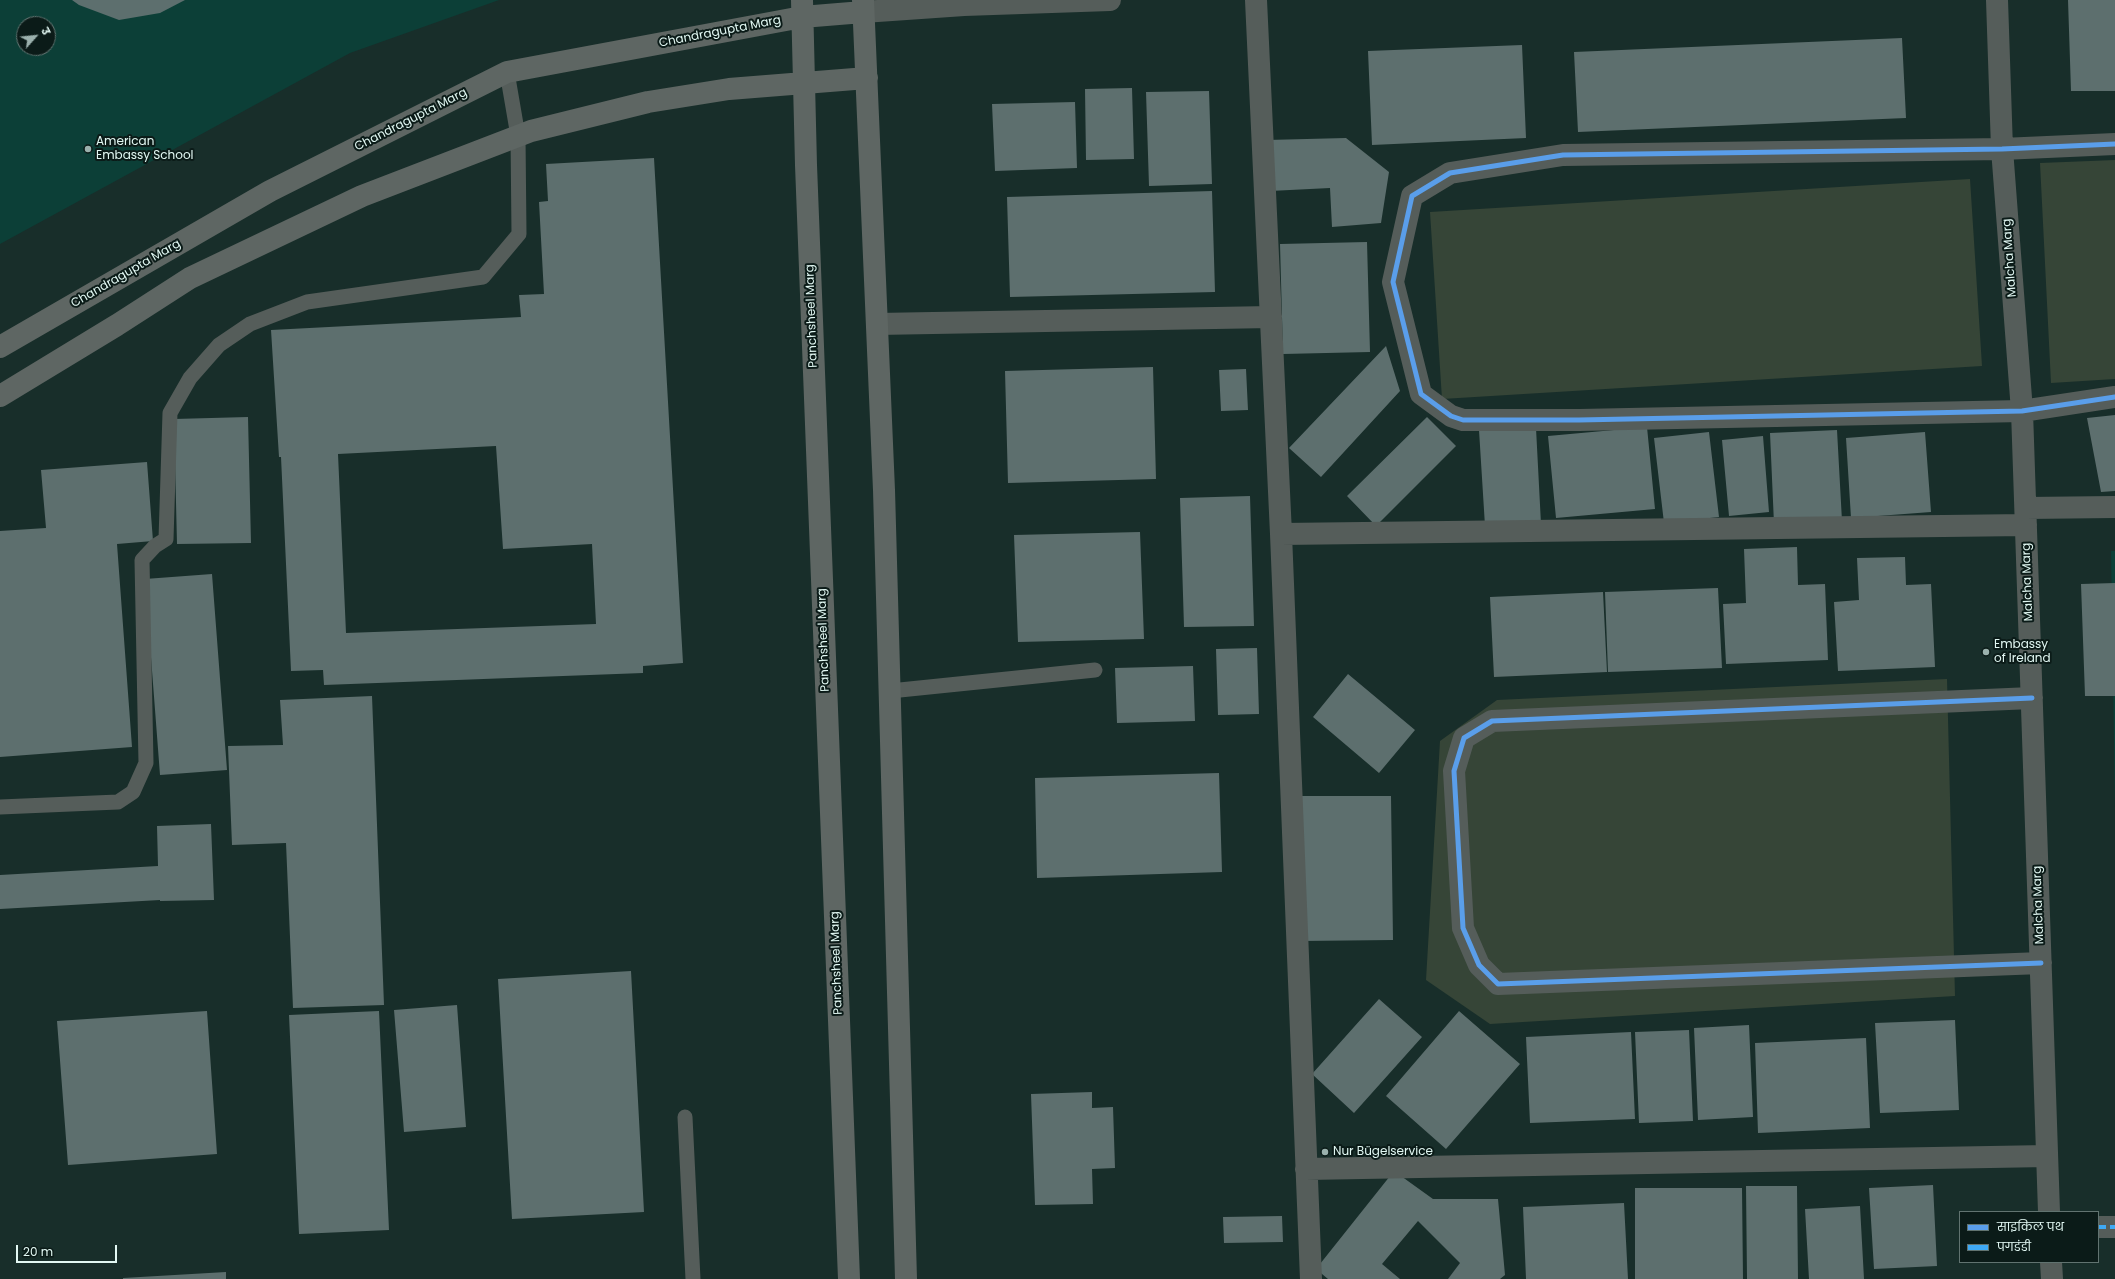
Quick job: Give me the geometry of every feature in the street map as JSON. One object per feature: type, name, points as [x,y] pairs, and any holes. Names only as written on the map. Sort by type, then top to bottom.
[{"type":"main road","name":"Chandragupta Marg","points":[[0,347],[270,191],[507,72],[802,8],[863,6]]},
{"type":"main road","points":[[863,6],[877,324],[890,691],[906,1279]]},
{"type":"main road","name":"Panchsheel Marg","points":[[802,8],[803,82],[849,1279]]},
{"type":"main road","points":[[0,396],[117,325],[190,278],[362,196],[531,131],[648,102],[729,90],[803,82],[867,78]]},
{"type":"street","points":[[863,6],[964,5],[1110,0]]},
{"type":"street","points":[[1256,0],[1281,534],[1311,1279]]},
{"type":"street","name":"Malcha Marg","points":[[1997,0],[2002,149],[2022,411],[2049,1211]]},
{"type":"street","points":[[2115,144],[2002,149],[1563,155],[1450,174],[1412,196],[1394,282],[1421,394],[1451,416],[1463,420],[1579,420],[2022,411],[2115,397]]},
{"type":"street","points":[[877,324],[1271,317]]},
{"type":"street","points":[[1281,534],[2026,516],[2115,507]]},
{"type":"street","points":[[2032,698],[1492,721],[1464,738],[1454,771],[1463,928],[1479,965],[1498,984],[2041,963]]},
{"type":"street","points":[[1306,1169],[2047,1156]]},
{"type":"street","points":[[2099,1227],[2115,1226]]},
{"type":"street","points":[[2051,1263],[2052,1279]]},
{"type":"lane","points":[[0,807],[118,802],[133,792],[146,763],[142,560],[155,546],[166,539],[170,413],[190,378],[219,346],[250,324],[307,302],[483,277],[519,234],[518,136],[507,72]]},
{"type":"lane","points":[[890,691],[1095,670]]},
{"type":"lane","points":[[684,1117],[693,1279]]},
{"type":"shaded area","name":"American Embassy School","points":[[0,0],[499,0],[350,53],[0,244]]},
{"type":"shaded area","points":[[2115,160],[2115,379],[2051,383],[2040,163]]},
{"type":"shaded area","points":[[1970,179],[1982,366],[1442,399],[1430,212]]},
{"type":"shaded area","points":[[2111,551],[2115,551],[2115,807]]},
{"type":"shaded area","points":[[1947,679],[1955,996],[1490,1024],[1426,980],[1440,741],[1497,700]]},
{"type":"building","points":[[72,0],[185,0],[160,13],[119,20],[79,5]]},
{"type":"building","points":[[2068,0],[2115,0],[2115,91],[2071,91]]},
{"type":"building","points":[[1902,38],[1906,118],[1578,132],[1574,52]]},
{"type":"building","points":[[1522,45],[1526,138],[1372,145],[1368,51]]},
{"type":"building","points":[[1132,88],[1134,159],[1086,160],[1085,89]]},
{"type":"building","points":[[1209,91],[1212,184],[1149,186],[1146,92]]},
{"type":"building","points":[[1075,102],[1077,168],[995,171],[992,104]]},
{"type":"building","points":[[1346,138],[1389,172],[1381,223],[1332,227],[1330,188],[1270,191],[1267,140]]},
{"type":"building","points":[[654,158],[683,663],[643,666],[643,673],[324,685],[323,670],[291,671],[281,457],[279,457],[271,330],[521,317],[519,295],[544,294],[539,202],[548,201],[546,164]],"holes":[[[496,446],[503,549],[592,544],[596,624],[346,633],[338,454]]]},
{"type":"building","points":[[1212,191],[1215,292],[1010,297],[1007,197]]},
{"type":"building","points":[[1367,242],[1370,352],[1283,354],[1280,244]]},
{"type":"building","points":[[1386,346],[1400,391],[1321,477],[1289,448]]},
{"type":"building","points":[[1153,367],[1156,479],[1008,483],[1005,371]]},
{"type":"building","points":[[1246,369],[1248,410],[1221,411],[1219,370]]},
{"type":"building","points":[[2115,415],[2115,491],[2101,492],[2087,418]]},
{"type":"building","points":[[248,417],[251,543],[177,544],[174,419]]},
{"type":"building","points":[[1427,417],[1456,446],[1376,526],[1347,496]]},
{"type":"building","points":[[1647,427],[1655,509],[1556,518],[1548,436]]},
{"type":"building","points":[[1536,428],[1541,524],[1485,526],[1479,430]]},
{"type":"building","points":[[1837,430],[1842,521],[1774,524],[1770,433]]},
{"type":"building","points":[[1709,432],[1719,517],[1664,523],[1654,438]]},
{"type":"building","points":[[1925,432],[1931,512],[1851,518],[1846,438]]},
{"type":"building","points":[[1763,436],[1769,512],[1729,516],[1722,440]]},
{"type":"building","points":[[147,462],[153,541],[117,544],[132,747],[0,757],[0,531],[46,528],[41,470]]},
{"type":"building","points":[[1250,496],[1254,626],[1184,627],[1180,498]]},
{"type":"building","points":[[1140,532],[1144,639],[1018,642],[1014,535]]},
{"type":"building","points":[[1797,547],[1798,585],[1825,584],[1828,660],[1726,664],[1723,604],[1746,603],[1744,549]]},
{"type":"building","points":[[1905,557],[1906,585],[1931,584],[1935,667],[1838,671],[1834,602],[1859,600],[1857,558]]},
{"type":"building","points":[[212,574],[227,770],[160,775],[145,579]]},
{"type":"building","points":[[2115,583],[2115,696],[2085,696],[2081,584]]},
{"type":"building","points":[[1718,588],[1722,668],[1608,672],[1605,592]]},
{"type":"building","points":[[1603,592],[1607,672],[1494,677],[1490,597]]},
{"type":"building","points":[[1257,648],[1259,714],[1218,715],[1216,649]]},
{"type":"building","points":[[1193,666],[1195,721],[1117,723],[1115,668]]},
{"type":"building","points":[[1348,674],[1415,730],[1379,773],[1313,717]]},
{"type":"building","points":[[372,696],[384,1005],[293,1008],[286,843],[232,845],[228,746],[283,745],[280,700]]},
{"type":"building","points":[[1219,773],[1222,872],[1037,878],[1035,778]]},
{"type":"building","points":[[1299,796],[1391,796],[1393,940],[1301,941]]},
{"type":"building","points":[[211,824],[214,900],[160,900],[0,909],[0,875],[158,866],[157,826]]},
{"type":"building","points":[[631,971],[644,1212],[512,1219],[498,979]]},
{"type":"building","points":[[1379,999],[1422,1037],[1354,1113],[1312,1074]]},
{"type":"building","points":[[457,1005],[466,1127],[404,1132],[394,1010]]},
{"type":"building","points":[[207,1011],[217,1154],[68,1165],[57,1021]]},
{"type":"building","points":[[379,1011],[389,1230],[299,1234],[289,1015]]},
{"type":"building","points":[[1459,1011],[1520,1064],[1446,1149],[1386,1096]]},
{"type":"building","points":[[1955,1020],[1959,1110],[1880,1113],[1875,1023]]},
{"type":"building","points":[[1749,1025],[1753,1117],[1698,1120],[1694,1028]]},
{"type":"building","points":[[1689,1030],[1693,1121],[1639,1123],[1635,1032]]},
{"type":"building","points":[[1631,1032],[1635,1119],[1530,1123],[1526,1037]]},
{"type":"building","points":[[1866,1038],[1870,1128],[1758,1133],[1755,1043]]},
{"type":"building","points":[[1092,1092],[1092,1108],[1113,1107],[1115,1168],[1092,1169],[1093,1204],[1035,1205],[1031,1094]]},
{"type":"building","points":[[1394,1171],[1433,1199],[1498,1199],[1505,1275],[1500,1279],[1448,1279],[1460,1263],[1418,1221],[1382,1264],[1400,1279],[1328,1279],[1316,1269]]},
{"type":"building","points":[[1933,1185],[1937,1266],[1874,1269],[1869,1188]]},
{"type":"building","points":[[1746,1186],[1797,1186],[1798,1279],[1747,1279]]},
{"type":"building","points":[[1635,1188],[1742,1188],[1743,1279],[1635,1279]]},
{"type":"building","points":[[1624,1203],[1628,1279],[1526,1279],[1523,1207]]},
{"type":"building","points":[[1860,1206],[1864,1279],[1809,1279],[1805,1209]]},
{"type":"building","points":[[1282,1216],[1283,1242],[1224,1243],[1223,1217]]},
{"type":"building","points":[[226,1272],[226,1279],[123,1279],[123,1278]]},
{"type":"marked path","points":[[2099,1227],[2115,1227]]},
{"type":"cycle path","points":[[2115,144],[2002,149],[1563,155],[1450,173],[1412,196],[1393,282],[1421,394],[1451,416],[1463,420],[1579,420],[2022,411],[2115,397]]},
{"type":"cycle path","points":[[2032,698],[1492,721],[1464,738],[1454,771],[1463,928],[1479,965],[1498,984],[2041,963]]},
{"type":"place","name":"American Embassy School","points":[[88,149]]},
{"type":"place","name":"Embassy of Ireland","points":[[1986,652]]},
{"type":"place","name":"Nur Bügelservice","points":[[1325,1152]]}]
